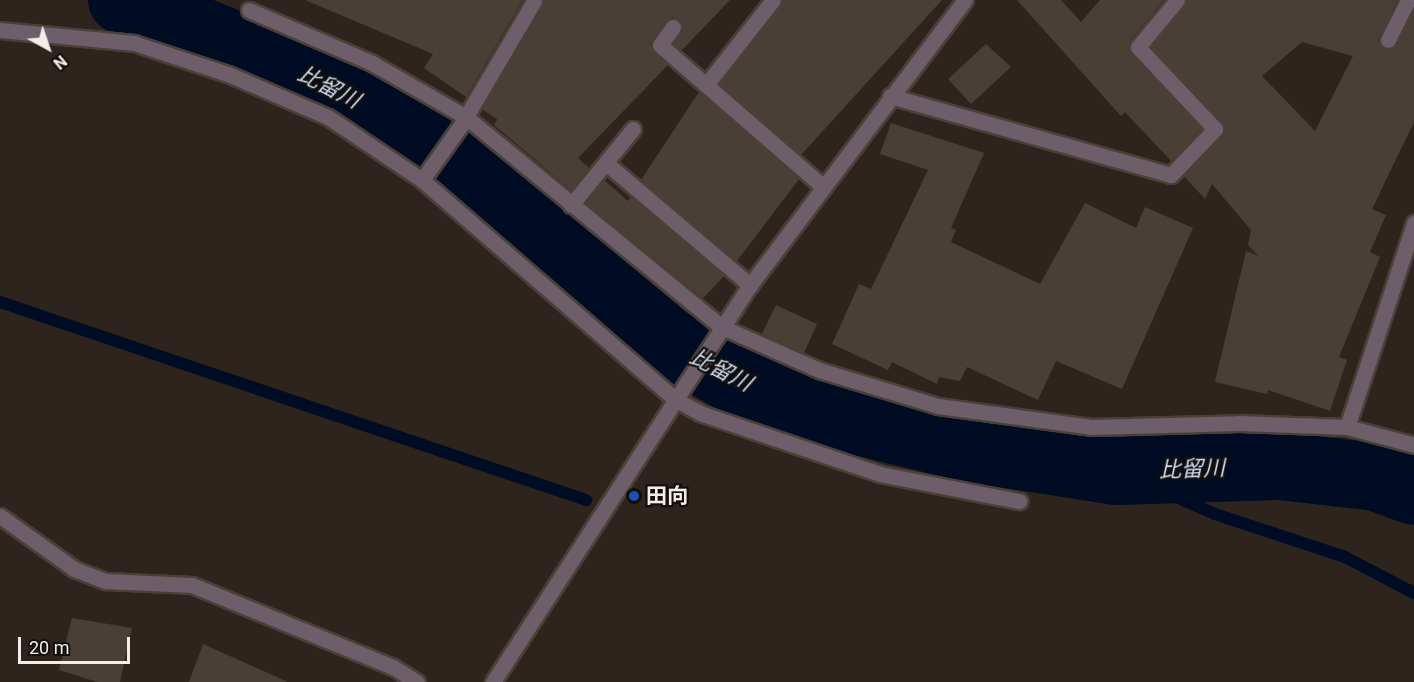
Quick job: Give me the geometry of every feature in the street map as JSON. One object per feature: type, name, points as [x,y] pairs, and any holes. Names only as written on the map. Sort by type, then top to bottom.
[{"type":"street","points":[[706,85],[773,0]]},
{"type":"street","points":[[493,682],[750,285],[821,185],[965,0]]},
{"type":"street","points":[[890,96],[1171,175],[1215,129],[1138,47],[1177,0]]},
{"type":"street","points":[[1389,40],[1408,0]]},
{"type":"street","points":[[426,175],[463,121],[534,1]]},
{"type":"street","points":[[249,10],[372,63],[463,121],[571,204],[719,332],[819,370],[939,406],[1091,427],[1239,423],[1347,427],[1414,445]]},
{"type":"street","points":[[674,27],[660,45],[821,185]]},
{"type":"street","points":[[0,30],[134,43],[228,74],[328,117],[426,175],[700,412],[880,474],[1019,501]]},
{"type":"street","points":[[571,204],[633,129]]},
{"type":"street","points":[[606,163],[750,285]]},
{"type":"street","points":[[1347,427],[1414,223]]},
{"type":"street","points":[[0,516],[74,568],[106,581],[192,585],[393,667],[417,682]]},
{"type":"building","points":[[305,0],[523,0],[466,97],[424,68],[433,54]]},
{"type":"building","points":[[544,0],[730,0],[681,51],[673,43],[682,23],[673,17],[665,21],[650,44],[668,65],[578,158],[589,168],[571,190],[494,125],[497,119],[482,109]]},
{"type":"building","points":[[783,0],[942,0],[801,155],[719,84]]},
{"type":"building","points":[[1017,0],[1061,0],[1081,22],[1100,0],[1164,0],[1130,41],[1129,50],[1202,129],[1171,161],[1125,112],[1121,116]]},
{"type":"building","points":[[1187,0],[1397,0],[1378,40],[1388,50],[1397,44],[1414,10],[1414,122],[1372,209],[1386,215],[1370,252],[1380,257],[1339,357],[1347,360],[1330,411],[1268,390],[1267,394],[1215,382],[1246,251],[1258,256],[1248,245],[1251,230],[1212,184],[1205,199],[1184,176],[1225,131],[1222,122],[1151,47]],"holes":[[[1302,42],[1353,56],[1315,131],[1262,76]]]},
{"type":"building","points":[[986,44],[1011,67],[971,104],[948,79]]},
{"type":"building","points":[[699,92],[799,179],[737,261],[641,180]]},
{"type":"building","points":[[891,123],[984,153],[951,228],[956,230],[951,242],[1040,284],[1085,203],[1136,228],[1145,207],[1193,228],[1122,389],[1056,361],[1038,400],[967,367],[960,381],[939,377],[937,384],[892,362],[888,370],[832,344],[859,284],[871,289],[928,170],[880,154]]},
{"type":"building","points":[[604,180],[628,201],[631,197],[724,276],[703,298],[586,203]]},
{"type":"building","points":[[776,305],[817,324],[804,353],[762,334]]},
{"type":"building","points":[[72,618],[132,628],[120,682],[97,682],[59,670]]},
{"type":"building","points":[[203,644],[288,682],[189,682]]},
{"type":"waterway","name":"比留川","points":[[122,0],[337,86],[470,174],[669,342],[738,382],[841,417],[968,448],[1117,471],[1280,466],[1376,477],[1414,491]]},
{"type":"waterway","points":[[0,302],[586,500]]},
{"type":"waterway","points":[[1117,471],[1215,514],[1345,557],[1414,593]]},
{"type":"place","name":"田向","points":[[634,496]]}]
